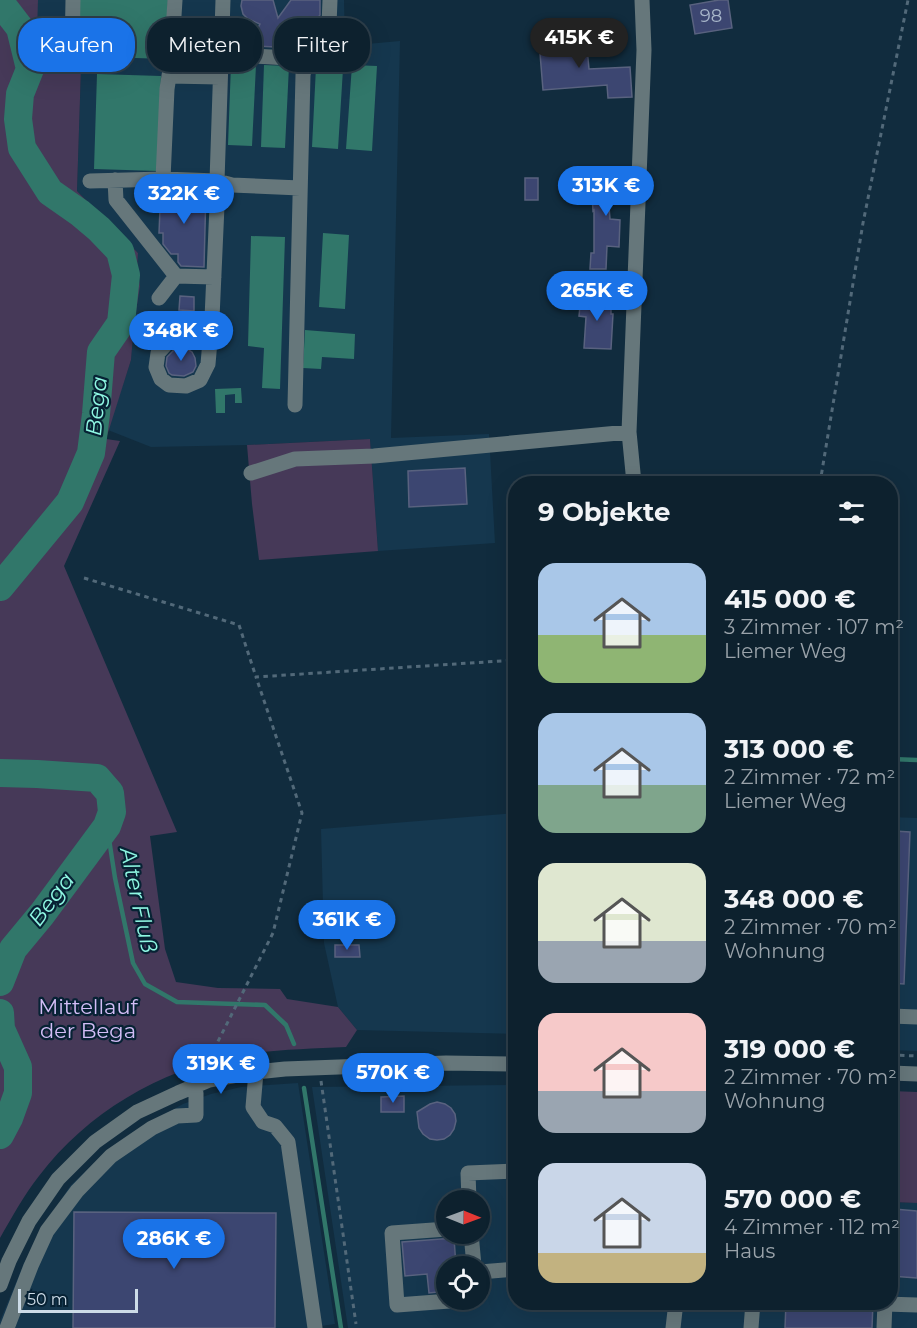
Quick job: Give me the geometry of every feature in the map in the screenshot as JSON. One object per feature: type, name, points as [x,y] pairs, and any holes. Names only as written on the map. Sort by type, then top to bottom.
[{"type":"street","points":[[73,0],[73,18]]},
{"type":"street","points":[[163,179],[167,89],[175,0]]},
{"type":"street","points":[[223,0],[223,18]]},
{"type":"street","points":[[329,18],[330,0]]},
{"type":"street","points":[[633,476],[629,432],[644,50],[642,0]]},
{"type":"street","points":[[212,318],[202,331],[192,336],[170,340],[158,353],[156,367],[161,379],[169,385],[186,386],[200,380],[208,364],[212,318],[214,277],[220,72]]},
{"type":"street","points":[[295,405],[304,72]]},
{"type":"street","points":[[169,76],[220,77]]},
{"type":"street","points":[[90,181],[163,179],[300,188]]},
{"type":"street","points":[[115,180],[116,200],[176,276]]},
{"type":"street","points":[[176,276],[214,277]]},
{"type":"street","points":[[159,298],[176,276]]},
{"type":"street","points":[[251,473],[295,459],[374,456],[629,432]]},
{"type":"street","points":[[898,1016],[917,1017]]},
{"type":"street","points":[[0,1285],[28,1221],[58,1179],[95,1142],[137,1112],[209,1080],[256,1072],[320,1068],[446,1063],[508,1064]]},
{"type":"street","points":[[256,1072],[254,1107],[262,1122],[275,1126],[288,1142],[315,1328]]},
{"type":"street","points":[[898,1073],[917,1074]]},
{"type":"street","points":[[7,1328],[47,1231],[77,1191],[111,1156],[152,1128],[177,1116],[196,1115],[196,1093],[193,1087]]},
{"type":"street","points":[[469,1190],[468,1173],[508,1172]]},
{"type":"street","points":[[436,1230],[392,1233],[398,1305],[436,1302]]},
{"type":"street","points":[[490,1271],[508,1270]]},
{"type":"street","points":[[898,1304],[917,1305]]},
{"type":"street","points":[[673,1328],[675,1310]]},
{"type":"street","points":[[751,1328],[752,1310]]},
{"type":"street","points":[[884,1328],[885,1310]]},
{"type":"path","points":[[821,476],[863,223],[908,0]]},
{"type":"path","points":[[84,578],[239,625],[302,813],[273,933],[208,1061],[209,1080]]},
{"type":"path","points":[[256,677],[508,661]]},
{"type":"path","points":[[898,1055],[917,1056]]},
{"type":"path","points":[[320,1068],[356,1324]]},
{"type":"shaded area","points":[[31,0],[344,0],[344,18],[274,18],[274,72],[370,72],[370,44],[400,41],[391,438],[489,434],[495,543],[378,551],[370,439],[151,447],[108,430],[131,360],[138,253],[77,191],[81,72],[135,72],[135,18],[30,18]]},
{"type":"shaded area","points":[[77,0],[168,0],[167,18],[147,18],[147,58],[135,58],[135,18],[76,18]]},
{"type":"shaded area","points":[[264,65],[274,65],[274,72],[289,72],[285,148],[261,147]]},
{"type":"shaded area","points":[[370,66],[377,66],[372,151],[346,149],[352,72],[370,72]]},
{"type":"shaded area","points":[[231,72],[256,72],[252,146],[228,145]]},
{"type":"shaded area","points":[[316,72],[343,72],[338,149],[312,147]]},
{"type":"shaded area","points":[[97,74],[161,76],[157,171],[94,169]]},
{"type":"shaded area","points":[[323,233],[349,235],[345,309],[319,307]]},
{"type":"shaded area","points":[[251,236],[285,237],[280,389],[262,388],[264,348],[248,346]]},
{"type":"shaded area","points":[[305,330],[355,334],[354,359],[322,357],[321,369],[303,368]]},
{"type":"shaded area","points":[[241,388],[242,403],[235,403],[235,394],[225,395],[225,413],[216,413],[215,389]]},
{"type":"shaded area","points":[[508,814],[508,1034],[357,1030],[338,1007],[324,943],[321,829]]},
{"type":"shaded area","points":[[898,817],[917,818],[917,1051],[898,1050]]},
{"type":"shaded area","points":[[298,1083],[335,1324],[321,1326],[321,1328],[0,1328],[0,1321],[24,1263],[42,1230],[70,1186],[108,1150],[183,1104],[211,1094],[241,1087]]},
{"type":"shaded area","points":[[508,1085],[508,1310],[898,1310],[898,1202],[917,1203],[917,1328],[348,1328],[312,1087]]},
{"type":"green space","name":"Mittellauf der Bega","points":[[0,0],[38,0],[37,18],[18,18],[18,72],[81,72],[77,191],[138,253],[137,269],[140,286],[131,360],[106,439],[120,441],[64,566],[177,832],[150,836],[165,949],[176,982],[218,988],[280,989],[287,999],[338,1007],[357,1030],[346,1047],[237,1056],[180,1072],[127,1098],[102,1114],[58,1153],[28,1191],[0,1238]]},
{"type":"green space","points":[[370,439],[378,551],[259,560],[247,445]]},
{"type":"green space","points":[[898,1091],[917,1092],[917,1203],[898,1202]]},
{"type":"building","points":[[242,0],[273,0],[278,18],[274,18],[274,47],[262,46],[262,18],[247,18],[241,6]]},
{"type":"building","points":[[291,0],[320,0],[320,15],[318,18],[278,18]]},
{"type":"building","points":[[728,0],[732,28],[695,34],[690,5]]},
{"type":"building","points":[[586,37],[589,69],[630,67],[632,97],[608,98],[607,85],[543,90],[539,41]]},
{"type":"building","points":[[623,169],[625,192],[608,193],[610,219],[620,220],[619,247],[607,246],[606,269],[590,269],[591,253],[594,253],[592,194],[599,193],[597,171]]},
{"type":"building","points":[[525,178],[538,178],[538,200],[525,200]]},
{"type":"building","points":[[162,189],[206,190],[204,267],[181,266],[178,262],[178,254],[171,254],[163,244],[163,233],[159,233]]},
{"type":"building","points":[[180,296],[194,297],[194,311],[179,310]]},
{"type":"building","points":[[581,297],[611,298],[611,314],[613,314],[611,349],[584,348],[586,317],[579,316]]},
{"type":"building","points":[[184,347],[192,352],[196,366],[193,372],[184,376],[172,375],[166,366],[167,357],[175,349]]},
{"type":"building","points":[[465,468],[467,504],[409,507],[408,471]]},
{"type":"building","points":[[898,831],[910,832],[904,984],[898,984]]},
{"type":"building","points":[[335,945],[359,945],[360,957],[335,957]]},
{"type":"building","points":[[404,1096],[404,1112],[381,1112],[381,1097]]},
{"type":"building","points":[[437,1102],[451,1108],[456,1121],[450,1135],[437,1140],[430,1139],[423,1134],[419,1128],[417,1112]]},
{"type":"building","points":[[898,1209],[917,1211],[917,1278],[898,1277]]},
{"type":"building","points":[[74,1212],[276,1213],[275,1328],[73,1328]]},
{"type":"building","points":[[436,1239],[436,1244],[454,1244],[455,1256],[436,1256],[436,1292],[429,1293],[427,1274],[405,1276],[402,1242]]},
{"type":"building","points":[[786,1310],[873,1310],[872,1328],[785,1328]]},
{"type":"waterway","name":"Bega","points":[[0,2],[20,28],[30,69],[20,94],[18,119],[22,148],[50,192],[99,229],[120,251],[126,275],[121,323],[101,352],[91,453],[70,502],[0,587]]},
{"type":"waterway","points":[[898,759],[917,760]]},
{"type":"waterway","name":"Bega","points":[[0,773],[97,778],[110,793],[112,812],[107,826],[13,949],[0,982]]},
{"type":"waterway","name":"Alter Fluß","points":[[107,826],[115,878],[133,963],[145,984],[177,1002],[265,1005],[286,1025],[294,1044]]},
{"type":"waterway","name":"Bega","points":[[0,1013],[1,1029],[18,1067],[18,1093],[0,1135]]},
{"type":"waterway","name":"Alter Fluß","points":[[304,1088],[341,1328]]}]
